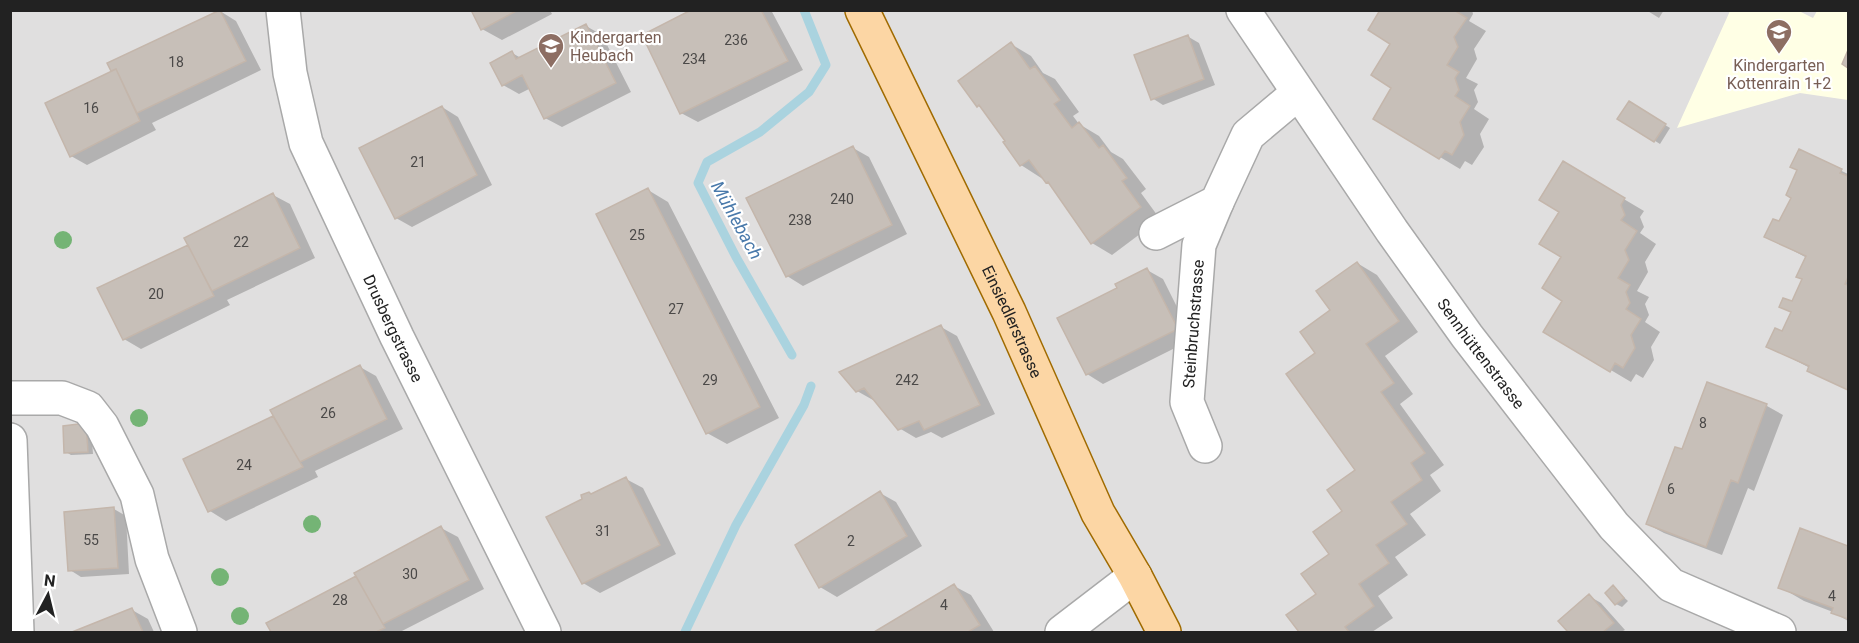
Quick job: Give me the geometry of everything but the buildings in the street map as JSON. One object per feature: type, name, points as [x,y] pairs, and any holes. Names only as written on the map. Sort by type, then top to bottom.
[{"type":"main road","name":"Einsiedlerstrasse","points":[[862,10],[1010,312],[1098,513],[1136,576],[1164,633]]},
{"type":"street","name":"Drusbergstrasse","points":[[283,10],[290,73],[306,143],[397,337],[544,633]]},
{"type":"street","name":"Sennhüttenstrasse","points":[[1258,16],[1298,93],[1467,336],[1614,526],[1671,585],[1779,633]]},
{"type":"street","name":"Steinbruchstrasse","points":[[1206,446],[1187,402],[1199,245],[1248,135],[1298,93]]},
{"type":"street","points":[[1156,233],[1217,202]]},
{"type":"street","points":[[10,398],[62,398],[88,408],[102,426],[137,495],[152,559],[180,633]]},
{"type":"street","points":[[10,440],[17,633]]},
{"type":"street","points":[[1062,633],[1136,576]]},
{"type":"shaded area","points":[[11,11],[1848,11],[1848,632],[11,632]]},
{"type":"shaded area","name":"Kindergarten Kottenrain 1+2","points":[[1730,11],[1799,11],[1813,18],[1817,11],[1848,11],[1848,100],[1800,93],[1677,128]]},
{"type":"waterway","name":"Mühlebach","points":[[792,355],[736,257],[698,183],[707,162],[760,132],[809,92],[826,65],[804,10]]},
{"type":"waterway","name":"Mühlebach","points":[[685,632],[736,525],[804,405],[811,386]]},
{"type":"place","name":"Kindergarten Kottenrain 1+2","points":[[1779,55]]},
{"type":"place","name":"Kindergarten Heubach","points":[[551,69]]}]
